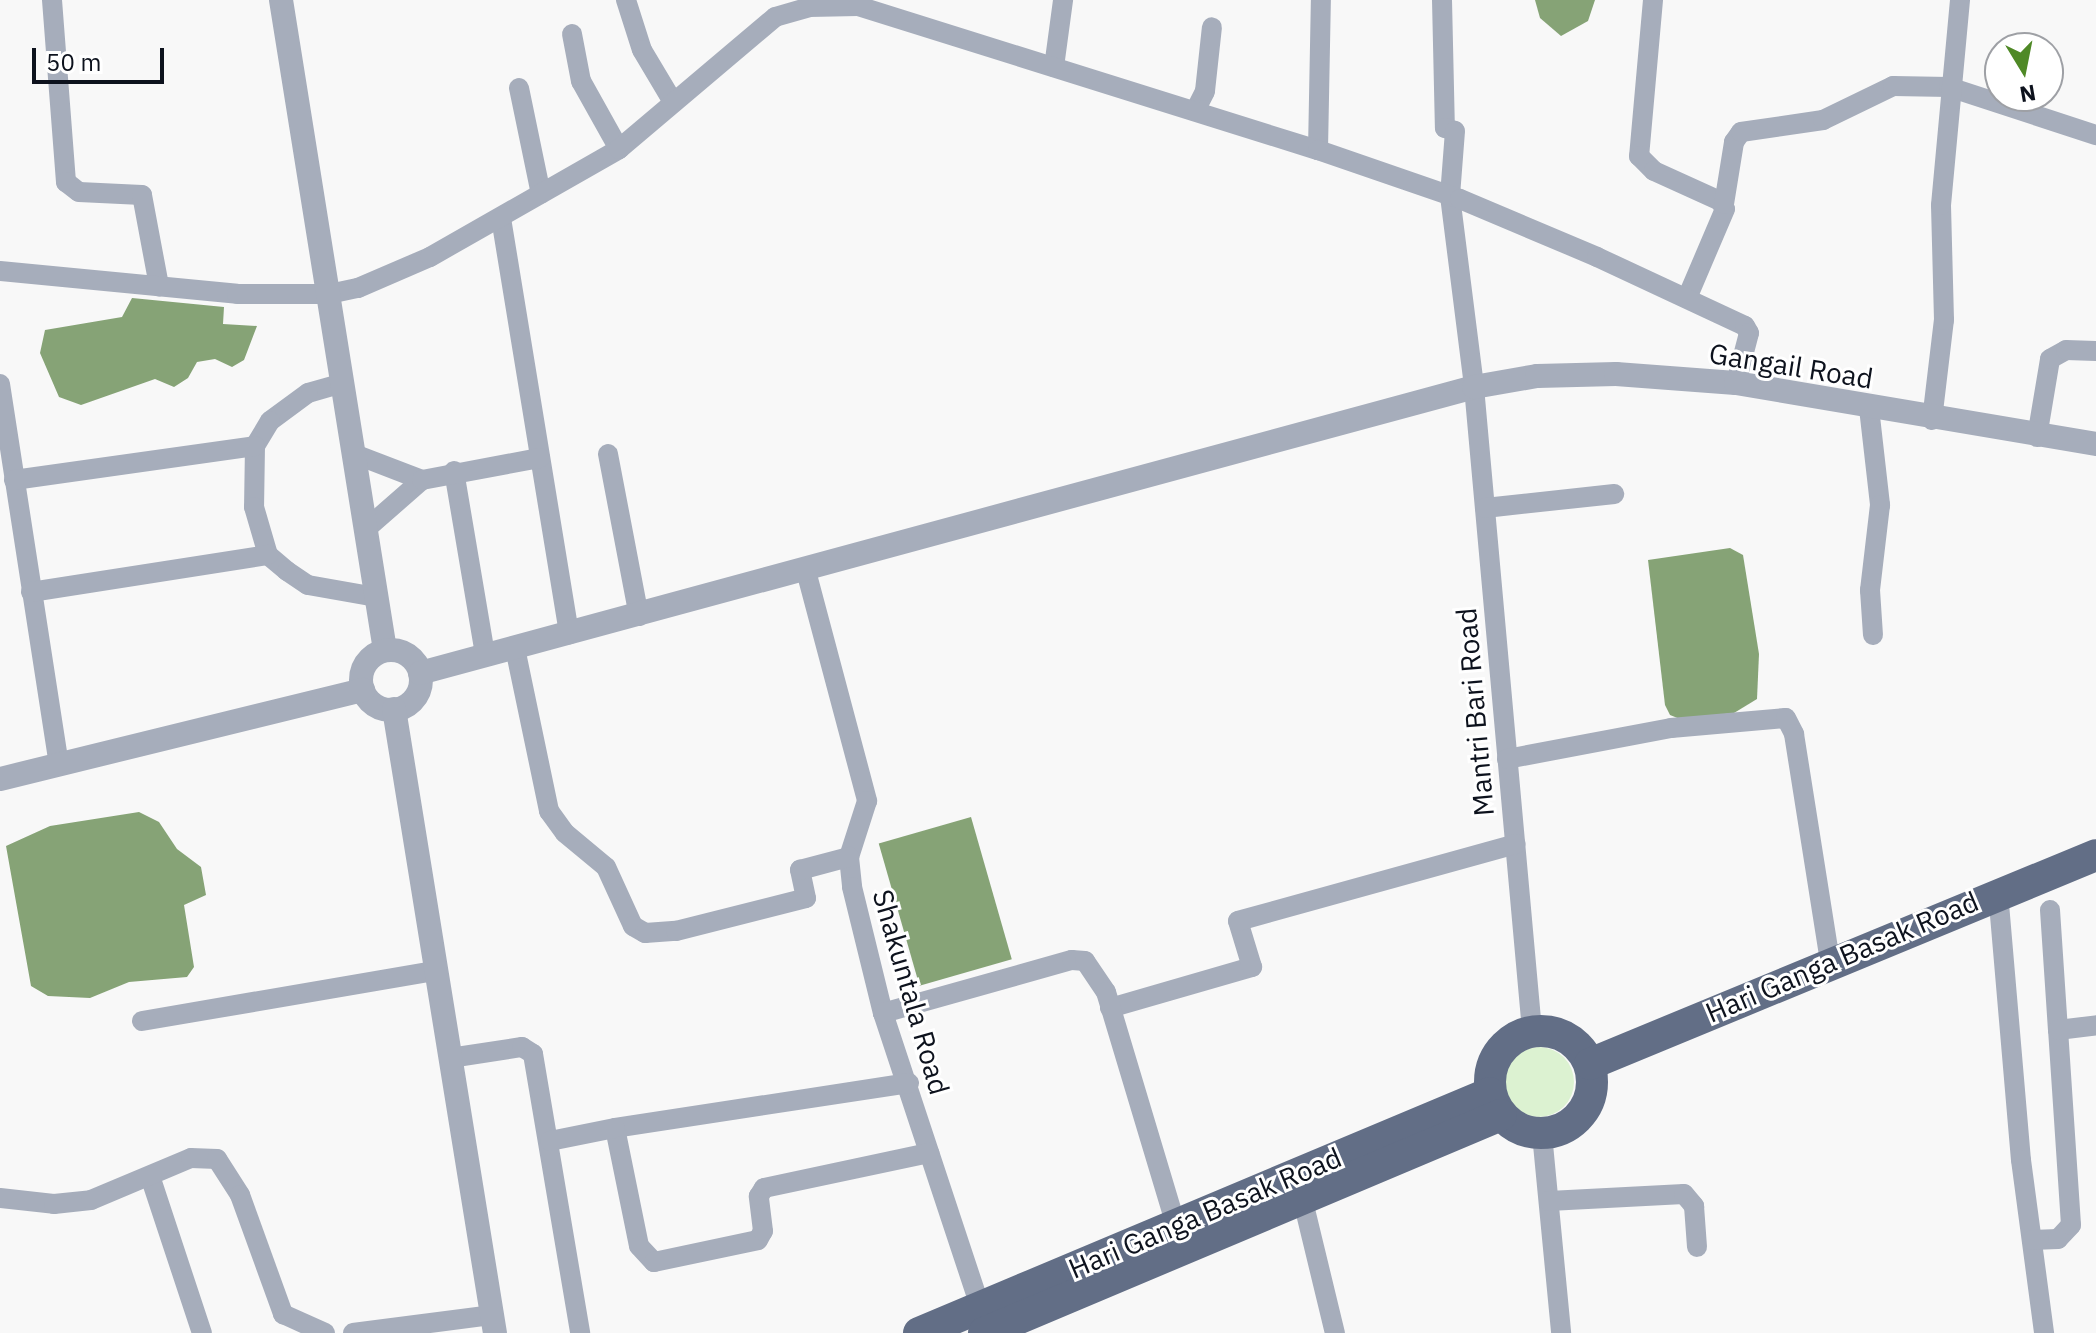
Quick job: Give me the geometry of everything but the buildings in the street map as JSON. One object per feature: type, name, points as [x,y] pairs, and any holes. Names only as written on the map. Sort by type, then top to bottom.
[{"type":"main road","name":"Hari Ganga Basak Road","points":[[1590,1064],[1830,961],[2096,855]]},
{"type":"main road","points":[[1532,1031],[1546,1031],[1573,1041],[1590,1064],[1592,1088],[1584,1111],[1558,1131],[1542,1134],[1512,1125],[1496,1104],[1498,1053],[1532,1031]]},
{"type":"main road","name":"Hari Ganga Basak Road","points":[[985,1326],[1176,1225],[1496,1104]]},
{"type":"main road","name":"Hari Ganga Basak Road","points":[[919,1333],[985,1326],[1302,1197],[1496,1104]]},
{"type":"street","points":[[52,0],[66,182],[79,192],[142,195],[159,286]]},
{"type":"street","points":[[281,0],[357,455],[385,650]]},
{"type":"street","points":[[626,0],[642,50],[673,102]]},
{"type":"street","points":[[1054,67],[1063,0]]},
{"type":"street","points":[[1318,150],[1321,0]]},
{"type":"street","name":"Mantri Bari Road","points":[[1442,0],[1445,128],[1455,131],[1450,196],[1474,387],[1532,1031]]},
{"type":"street","points":[[1653,0],[1639,156],[1654,171],[1724,204]]},
{"type":"street","points":[[1932,420],[1944,320],[1941,205],[1949,87],[1960,0]]},
{"type":"street","points":[[0,271],[159,286],[329,294],[385,279],[501,218],[619,149],[775,17],[819,5],[859,3],[1318,150],[1450,196],[1687,298],[1748,329],[1736,383]]},
{"type":"street","points":[[1195,111],[1205,91],[1212,27]]},
{"type":"street","points":[[572,34],[581,81],[619,149]]},
{"type":"street","points":[[1687,298],[1725,214],[1734,142],[1741,132],[1823,120],[1893,86],[1949,87],[2096,135]]},
{"type":"street","points":[[519,88],[541,194]]},
{"type":"street","points":[[501,218],[569,634]]},
{"type":"street","points":[[2037,437],[2050,359],[2066,350],[2096,351]]},
{"type":"street","name":"Gangail Road","points":[[420,673],[806,571],[1474,387],[1537,376],[1616,374],[1736,383],[1932,420],[2096,444]]},
{"type":"street","points":[[343,383],[323,387],[282,409],[255,446],[253,497],[268,555],[308,585],[376,597]]},
{"type":"street","points":[[0,384],[4,448],[14,480],[59,764]]},
{"type":"street","points":[[1869,408],[1880,505],[1870,590],[1873,635]]},
{"type":"street","points":[[14,480],[255,446]]},
{"type":"street","points":[[608,454],[639,616]]},
{"type":"street","points":[[357,455],[422,480]]},
{"type":"street","points":[[366,529],[422,480],[454,471],[540,458]]},
{"type":"street","points":[[454,471],[485,655]]},
{"type":"street","points":[[1485,508],[1614,494]]},
{"type":"street","points":[[31,592],[268,555]]},
{"type":"street","name":"Shakuntala Road","points":[[806,571],[867,801],[849,857],[883,1013],[909,1083],[985,1326]]},
{"type":"street","points":[[515,648],[549,811],[565,833],[606,867],[633,926],[645,933],[676,931],[806,898],[800,870],[849,857]]},
{"type":"street","points":[[385,650],[407,655],[420,673],[415,698],[394,709],[378,707],[363,690],[365,665],[385,650]]},
{"type":"street","points":[[0,779],[363,690]]},
{"type":"street","points":[[353,1333],[493,1324],[394,709]]},
{"type":"street","points":[[1507,759],[1671,728],[1786,718],[1794,734],[1830,961]]},
{"type":"street","points":[[1110,1008],[1252,967],[1238,921],[1515,844]]},
{"type":"street","points":[[1998,892],[2044,1333]]},
{"type":"street","points":[[2032,1240],[2058,1239],[2071,1225],[2050,910]]},
{"type":"street","points":[[883,1013],[1072,960],[1094,968],[1110,1008],[1176,1225]]},
{"type":"street","points":[[142,1021],[435,971]]},
{"type":"street","points":[[2058,1030],[2096,1025]]},
{"type":"street","points":[[450,1058],[528,1048],[537,1063],[580,1333]]},
{"type":"street","points":[[550,1141],[615,1128],[909,1083]]},
{"type":"street","points":[[615,1128],[639,1246],[654,1262],[758,1240],[763,1231],[759,1196],[771,1185],[929,1153]]},
{"type":"street","points":[[1542,1134],[1561,1333]]},
{"type":"street","points":[[0,1198],[54,1204],[91,1200],[191,1158],[209,1156],[224,1164],[283,1314],[325,1333]]},
{"type":"street","points":[[150,1176],[202,1333]]},
{"type":"street","points":[[1549,1201],[1684,1194],[1694,1206],[1697,1247]]},
{"type":"street","points":[[1302,1197],[1335,1333]]},
{"type":"shaded area","points":[[1535,0],[1595,0],[1588,21],[1561,36],[1540,18]]},
{"type":"shaded area","points":[[132,298],[224,307],[223,324],[257,326],[244,360],[232,367],[215,359],[197,362],[188,378],[174,387],[155,379],[81,405],[59,397],[40,353],[45,330],[122,317]]},
{"type":"shaded area","points":[[1730,548],[1743,555],[1759,654],[1757,699],[1734,713],[1680,719],[1670,715],[1665,705],[1648,560]]},
{"type":"shaded area","points":[[139,812],[159,822],[177,849],[201,867],[206,895],[184,905],[194,967],[187,977],[129,982],[90,998],[48,996],[31,986],[6,846],[50,826]]},
{"type":"shaded area","points":[[971,817],[1012,959],[920,986],[879,843]]},
{"type":"shaded area","points":[[1532,1047],[1546,1047],[1568,1062],[1574,1082],[1572,1095],[1564,1107],[1546,1117],[1532,1117],[1510,1102],[1504,1089],[1504,1075],[1519,1053]]}]
